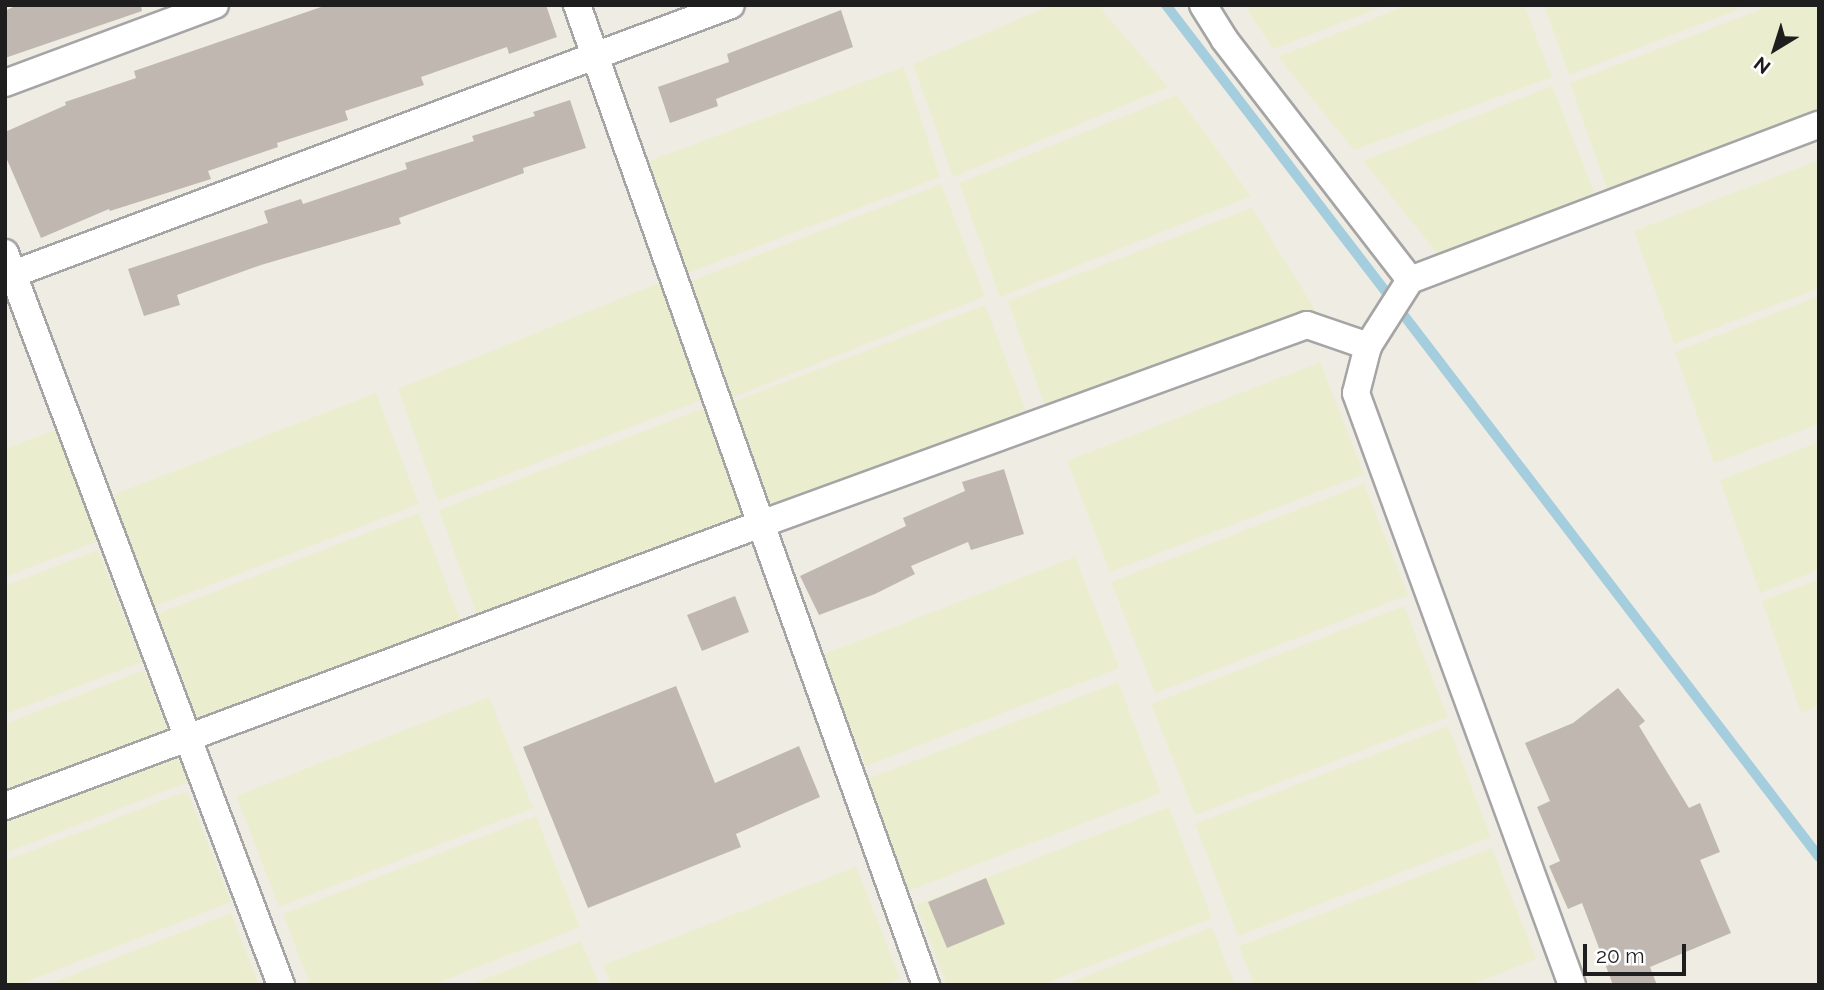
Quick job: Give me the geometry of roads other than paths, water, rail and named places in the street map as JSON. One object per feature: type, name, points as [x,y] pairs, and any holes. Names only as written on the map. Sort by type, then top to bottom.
[{"type":"street","points":[[5,83],[215,5]]},
{"type":"street","points":[[577,5],[926,985]]},
{"type":"street","points":[[281,985],[8,268],[731,5]]},
{"type":"street","points":[[1203,5],[1224,39],[1410,280]]},
{"type":"street","points":[[1572,985],[1356,393],[1368,346],[1410,280],[1819,125]]},
{"type":"street","points":[[5,806],[761,524],[1307,325],[1368,346]]},
{"type":"waterway","points":[[1166,5],[1819,857]]}]
